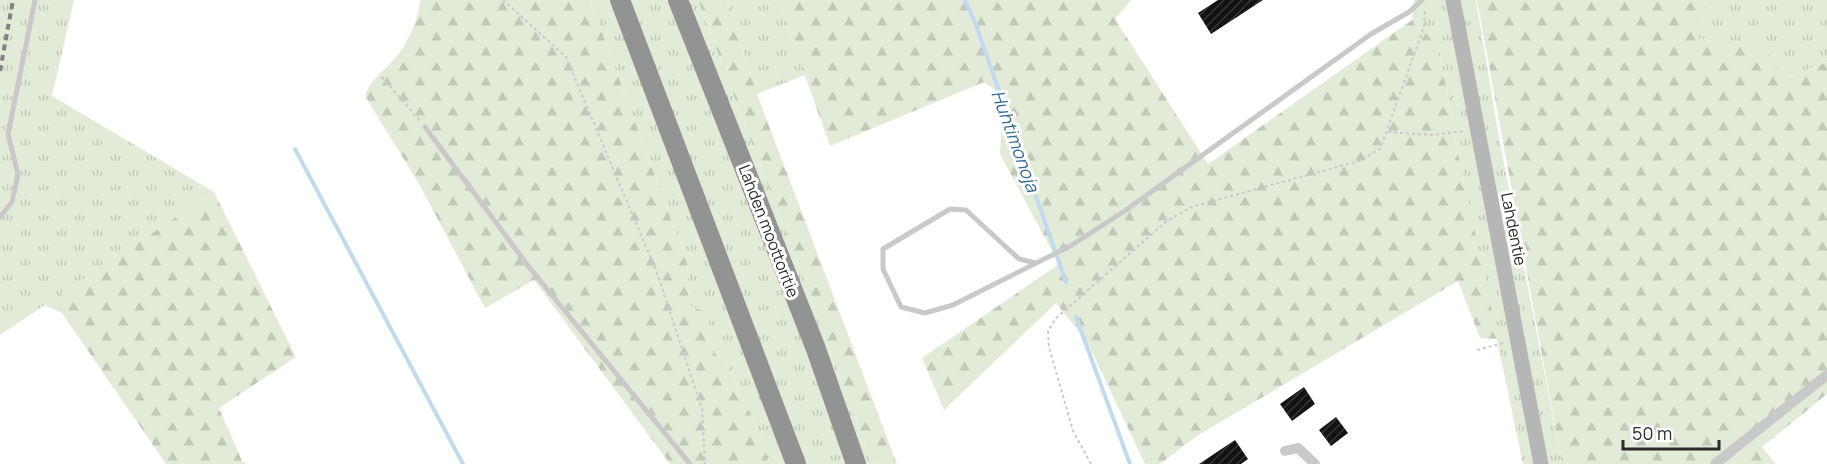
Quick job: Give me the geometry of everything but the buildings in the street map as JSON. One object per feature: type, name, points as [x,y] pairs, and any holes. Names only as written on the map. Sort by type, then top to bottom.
[{"type":"highway","points":[[620,0],[796,464]]},
{"type":"highway","name":"Lahden moottoritie","points":[[678,0],[816,349],[856,464]]},
{"type":"main road","name":"Lahdentie","points":[[1453,0],[1541,464]]},
{"type":"street","points":[[1715,464],[1827,375]]},
{"type":"street","points":[[1285,451],[1298,448],[1315,464]]},
{"type":"lane","points":[[0,218],[12,202],[18,174],[8,134],[35,0]]},
{"type":"lane","points":[[1036,263],[1019,259],[966,210],[950,209],[883,249],[883,269],[902,307],[925,313],[953,305],[1063,250],[1126,210],[1371,34],[1423,3]]},
{"type":"lane","points":[[425,127],[529,267],[690,464]]},
{"type":"path","points":[[503,0],[566,57],[657,273],[702,409],[705,464]]},
{"type":"path","points":[[1091,464],[1073,431],[1049,347],[1048,331],[1056,318],[1167,221],[1191,207],[1359,161],[1380,149],[1424,27],[1423,3]]},
{"type":"path","points":[[382,77],[425,127]]},
{"type":"path","points":[[1388,132],[1432,135],[1477,130]]},
{"type":"path","points":[[1477,350],[1517,341]]},
{"type":"green space","points":[[0,0],[74,0],[52,96],[214,192],[0,335]]},
{"type":"green space","points":[[420,0],[590,0],[687,262],[689,306],[709,312],[707,347],[727,363],[766,449],[768,464],[670,464],[534,280],[485,308],[419,184],[365,96],[375,79],[406,43],[413,29]]},
{"type":"green space","points":[[590,0],[698,0],[871,460],[878,464],[768,464],[766,449],[727,363],[707,347],[709,312],[689,306],[687,262]]},
{"type":"green space","points":[[698,0],[727,0],[757,94],[897,464],[878,464],[871,460]]},
{"type":"green space","points":[[727,0],[778,0],[805,75],[757,94]]},
{"type":"green space","points":[[778,0],[1131,0],[1115,19],[1208,164],[1412,20],[1439,46],[1456,144],[1498,339],[1480,338],[1458,281],[1197,436],[1160,464],[1145,464],[1088,343],[1056,303],[944,410],[922,358],[1059,264],[1000,154],[1003,96],[984,82],[830,146]]},
{"type":"green space","points":[[1414,0],[1476,0],[1498,132],[1562,464],[1523,464],[1456,144],[1439,46],[1412,20]]},
{"type":"green space","points":[[1477,0],[1705,0],[1698,38],[1767,52],[1783,79],[1827,62],[1827,394],[1762,447],[1776,464],[1562,464]]},
{"type":"green space","points":[[1705,0],[1827,0],[1827,62],[1783,79],[1698,38]]},
{"type":"green space","points":[[214,192],[296,357],[219,408],[242,461],[247,464],[166,464],[62,313],[44,305]]},
{"type":"waterway","name":"Huhtimonoja","points":[[965,0],[975,22],[1066,282]]},
{"type":"waterway","points":[[295,149],[463,464]]},
{"type":"waterway","name":"Huhtimonoja","points":[[1076,317],[1130,464]]},
{"type":"railway","points":[[0,71],[13,0]]}]
